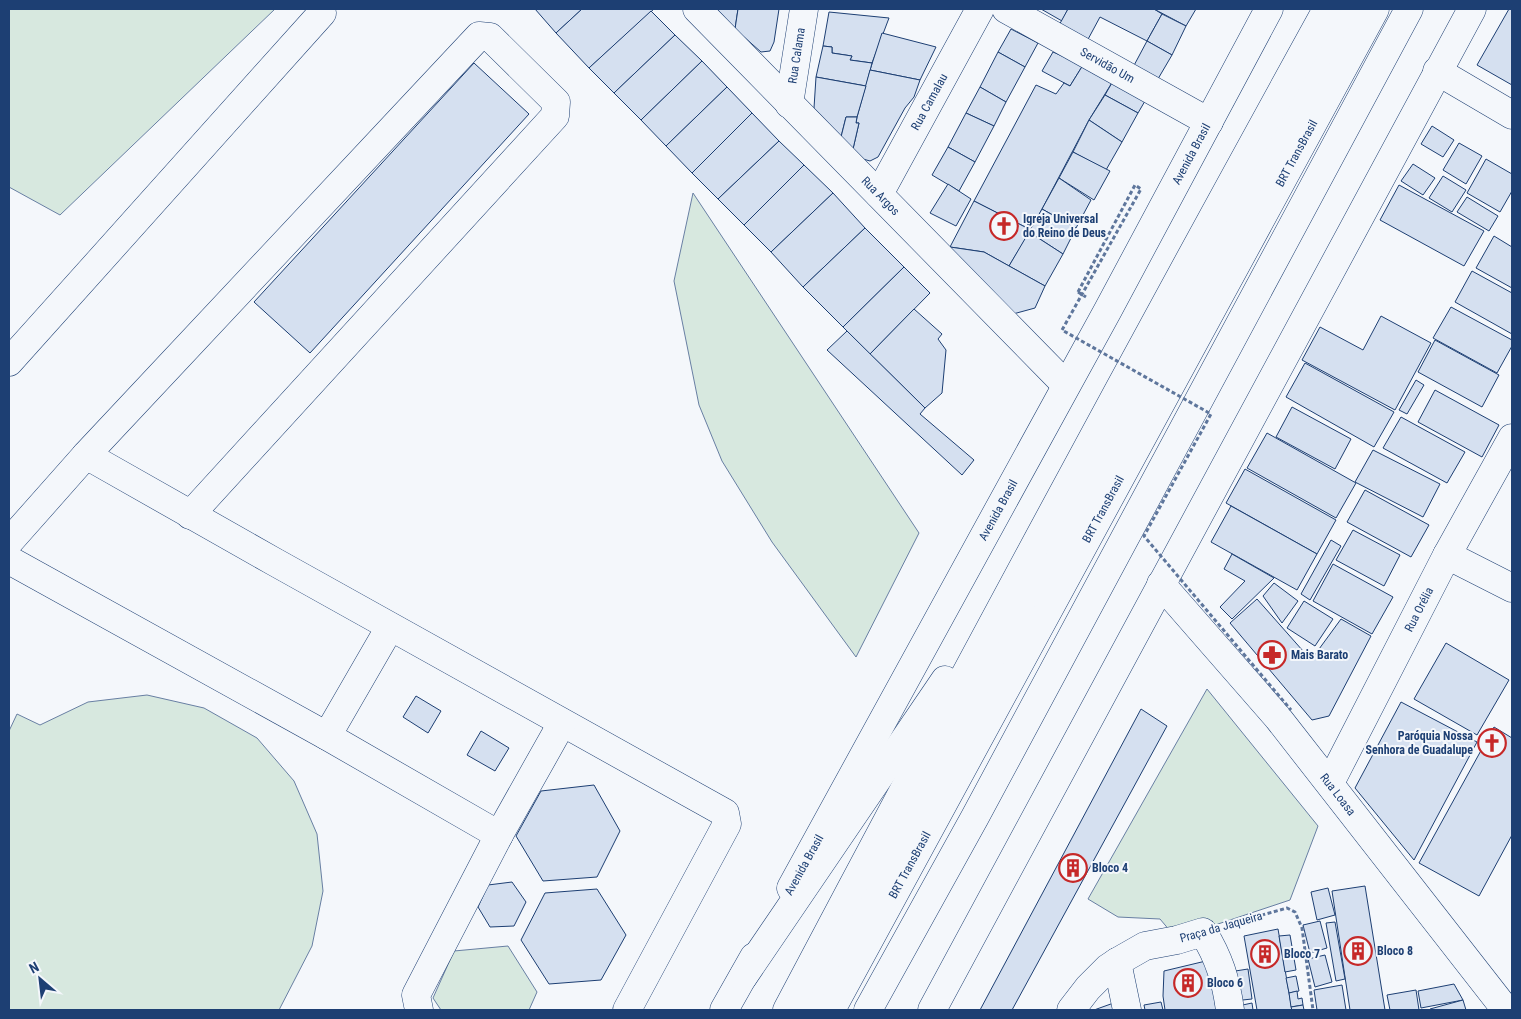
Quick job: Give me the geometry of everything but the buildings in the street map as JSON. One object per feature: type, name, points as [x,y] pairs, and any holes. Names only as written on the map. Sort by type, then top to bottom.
[{"type":"main road","name":"Rua Argos","points":[[697,9],[1066,384]]},
{"type":"main road","name":"Rua Calama","points":[[789,104],[804,9]]},
{"type":"main road","name":"Rua Camalau","points":[[879,194],[980,9]]},
{"type":"main road","name":"Servidão Um","points":[[1006,9],[1209,122]]},
{"type":"main road","name":"Avenida Brasil","points":[[724,1010],[1270,9]]},
{"type":"main road","points":[[787,1010],[1152,328],[1327,9]]},
{"type":"main road","name":"BRT TransBrasil","points":[[803,1010],[1346,9]]},
{"type":"main road","name":"BRT TransBrasil","points":[[831,1010],[1375,9]]},
{"type":"main road","points":[[868,1010],[976,817],[1409,9]]},
{"type":"main road","points":[[932,1010],[1472,9]]},
{"type":"main road","points":[[9,362],[322,14]]},
{"type":"main road","points":[[9,542],[86,455],[480,36],[490,37],[556,102],[555,116],[190,515]]},
{"type":"main road","points":[[1437,71],[1512,115]]},
{"type":"main road","name":"Rua Orélia","points":[[1330,784],[1447,555],[1512,438]]},
{"type":"main road","points":[[86,455],[390,627],[725,812],[727,824],[627,1010]]},
{"type":"main road","points":[[1447,555],[1512,588]]},
{"type":"main road","points":[[742,977],[1029,557]]},
{"type":"main road","points":[[9,560],[327,736],[499,835]]},
{"type":"main road","name":"Rua Loasa","points":[[1161,584],[1278,718],[1507,1010]]},
{"type":"main road","points":[[327,736],[390,627]]},
{"type":"main road","points":[[419,1010],[416,995],[499,835],[562,723]]},
{"type":"main road","points":[[1202,932],[1213,948],[1226,983],[1230,1010]]},
{"type":"main road","name":"Praça da Jaqueira","points":[[1071,1010],[1088,988],[1108,968],[1117,962],[1145,946],[1178,940],[1202,932]]},
{"type":"main road","points":[[1117,962],[1127,1010]]},
{"type":"main road","points":[[1507,1010],[1512,1002]]},
{"type":"path","points":[[1078,292],[1135,185],[1141,189],[1062,330],[1211,414],[1144,536],[1291,710]]},
{"type":"path","name":"Praça da Jaqueira","points":[[1202,932],[1287,908],[1295,912],[1302,928],[1313,1010]]},
{"type":"shaded area","points":[[9,9],[275,9],[60,215],[9,187]]},
{"type":"shaded area","points":[[693,193],[919,533],[856,657],[772,542],[722,461],[699,405],[674,281]]},
{"type":"shaded area","points":[[1207,689],[1318,826],[1290,900],[1176,938],[1160,919],[1118,917],[1088,899]]},
{"type":"shaded area","points":[[147,695],[204,708],[257,738],[294,781],[317,834],[323,891],[312,946],[279,1010],[9,1010],[9,731],[17,714],[40,725],[88,702]]},
{"type":"shaded area","points":[[508,946],[537,992],[529,1010],[441,1010],[433,998],[454,951]]},
{"type":"place","name":"Igreja Universal do Reino de Deus","points":[[1004,226]]},
{"type":"place","name":"Mais Barato","points":[[1272,655]]},
{"type":"place","name":"Paróquia Nossa Senhora de Guadalupe","points":[[1492,743]]},
{"type":"place","name":"Bloco 4","points":[[1073,868]]},
{"type":"place","name":"Bloco 8","points":[[1358,951]]},
{"type":"place","name":"Bloco 7","points":[[1265,954]]},
{"type":"place","name":"Bloco 6","points":[[1188,983]]}]
